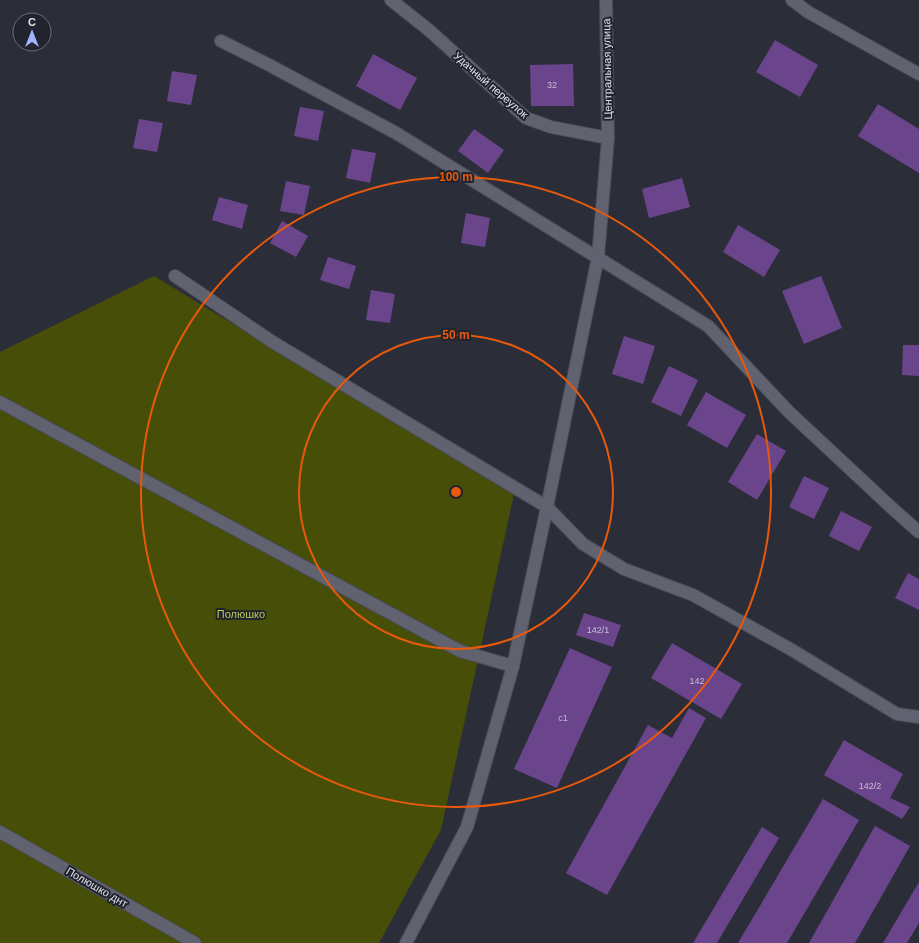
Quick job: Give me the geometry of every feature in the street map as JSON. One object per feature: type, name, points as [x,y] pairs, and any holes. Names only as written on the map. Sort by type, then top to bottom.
[{"type":"street","name":"Удачный переулок","points":[[390,0],[430,31],[526,118],[551,127],[608,138]]},
{"type":"street","name":"Центральная улица","points":[[406,943],[467,827],[513,666],[547,507],[598,257],[608,138],[606,0]]},
{"type":"street","points":[[792,0],[808,12],[919,74]]},
{"type":"street","points":[[221,42],[269,65],[396,133],[708,326],[789,412],[919,532]]},
{"type":"street","points":[[176,276],[270,341],[547,507],[583,544],[624,569],[693,594],[792,650],[897,714],[919,716]]},
{"type":"street","points":[[0,402],[460,651],[513,666]]},
{"type":"street","name":"Полюшко днт","points":[[0,832],[195,943]]},
{"type":"green space","name":"Полюшко","points":[[154,276],[514,494],[441,830],[379,943],[0,943],[0,352]]},
{"type":"building","points":[[775,40],[818,65],[800,97],[756,72]]},
{"type":"building","points":[[373,54],[417,78],[400,110],[356,86]]},
{"type":"building","points":[[573,64],[574,106],[531,106],[530,65]]},
{"type":"building","points":[[172,71],[197,75],[191,105],[167,101]]},
{"type":"building","points":[[878,104],[919,129],[919,173],[858,136]]},
{"type":"building","points":[[300,107],[324,111],[318,141],[294,136]]},
{"type":"building","points":[[139,119],[163,123],[157,152],[133,148]]},
{"type":"building","points":[[474,129],[504,150],[488,173],[458,151]]},
{"type":"building","points":[[352,149],[376,153],[370,183],[346,178]]},
{"type":"building","points":[[682,178],[690,207],[649,218],[642,189]]},
{"type":"building","points":[[286,181],[310,186],[304,215],[280,211]]},
{"type":"building","points":[[219,197],[248,205],[242,229],[212,220]]},
{"type":"building","points":[[466,213],[490,218],[485,247],[461,243]]},
{"type":"building","points":[[282,221],[308,236],[296,257],[270,243]]},
{"type":"building","points":[[738,225],[780,250],[764,277],[723,252]]},
{"type":"building","points":[[328,257],[356,266],[349,289],[320,280]]},
{"type":"building","points":[[821,276],[842,328],[804,344],[782,291]]},
{"type":"building","points":[[371,290],[395,294],[390,323],[366,320]]},
{"type":"building","points":[[624,336],[655,346],[643,384],[612,374]]},
{"type":"building","points":[[903,345],[919,345],[919,376],[902,375]]},
{"type":"building","points":[[669,366],[698,380],[681,416],[651,402]]},
{"type":"building","points":[[706,392],[746,415],[727,448],[687,425]]},
{"type":"building","points":[[757,434],[786,451],[757,500],[728,482]]},
{"type":"building","points":[[804,476],[829,488],[814,519],[789,507]]},
{"type":"building","points":[[841,511],[872,527],[859,551],[829,536]]},
{"type":"building","points":[[908,573],[919,579],[919,610],[895,598]]},
{"type":"building","points":[[584,613],[621,625],[613,647],[576,635]]},
{"type":"building","points":[[672,643],[742,684],[721,719],[651,678]]},
{"type":"building","points":[[570,648],[612,667],[557,788],[514,769]]},
{"type":"building","points":[[689,708],[706,718],[607,895],[566,873],[648,725],[672,738]]},
{"type":"building","points":[[844,740],[903,774],[890,798],[910,807],[902,819],[824,775]]},
{"type":"building","points":[[823,799],[859,820],[787,943],[738,943]]},
{"type":"building","points":[[875,826],[910,846],[855,943],[809,943]]},
{"type":"building","points":[[762,827],[779,838],[717,943],[693,943]]},
{"type":"building","points":[[919,882],[919,923],[907,943],[883,943]]}]
